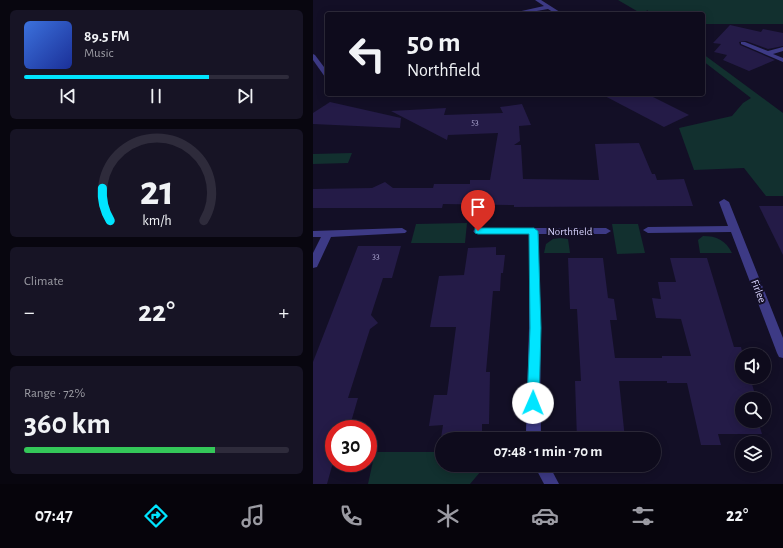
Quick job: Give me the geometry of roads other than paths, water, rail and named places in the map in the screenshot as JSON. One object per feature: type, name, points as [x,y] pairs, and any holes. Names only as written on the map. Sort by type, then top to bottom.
[{"type":"street","points":[[538,0],[557,12]]},
{"type":"street","points":[[522,12],[549,7]]},
{"type":"street","points":[[743,43],[783,60]]},
{"type":"street","points":[[769,54],[783,49]]},
{"type":"street","points":[[313,56],[325,73]]},
{"type":"street","name":"Firlee","points":[[724,202],[783,353]]},
{"type":"street","points":[[648,230],[734,229]]},
{"type":"street","points":[[313,234],[402,231]]},
{"type":"street","name":"Northfield","points":[[478,231],[606,231]]},
{"type":"street","name":"Northfield","points":[[534,231],[534,432]]},
{"type":"street","points":[[313,264],[327,234]]},
{"type":"street","points":[[545,472],[552,484]]}]
